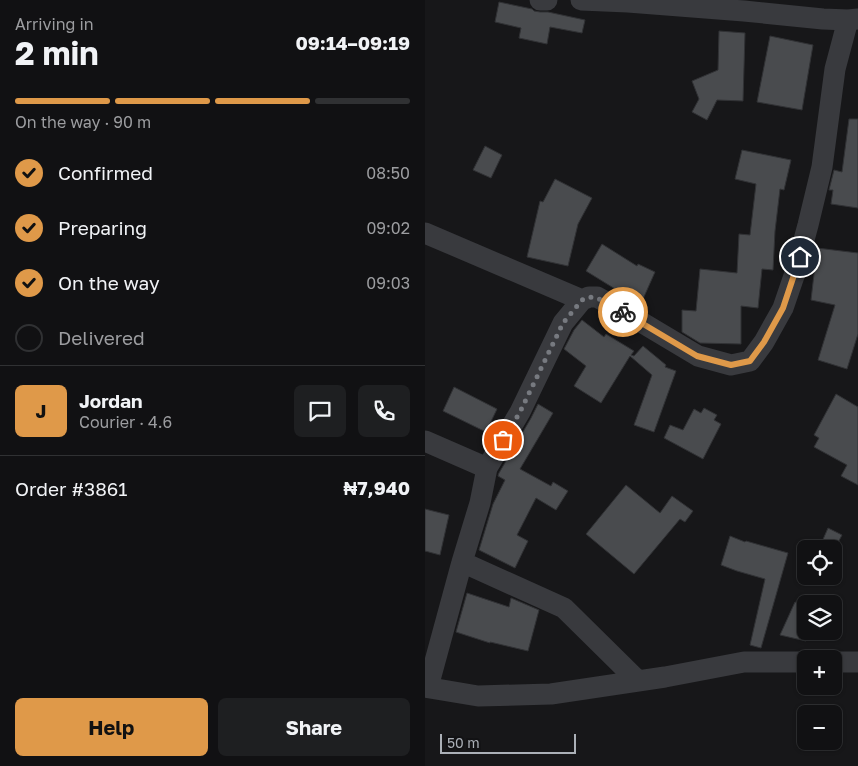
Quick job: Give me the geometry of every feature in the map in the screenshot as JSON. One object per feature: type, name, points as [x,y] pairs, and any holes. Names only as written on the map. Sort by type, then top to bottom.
[{"type":"street","points":[[540,0],[547,0]]},
{"type":"street","points":[[581,0],[853,20],[835,69],[821,167],[809,225],[783,308],[764,342],[750,361],[731,365],[697,356],[597,298],[589,297],[582,300],[563,323],[520,412],[487,468],[480,504],[427,687],[478,696],[551,694],[665,677],[744,662],[797,662]]},
{"type":"street","points":[[425,233],[582,300]]},
{"type":"street","points":[[425,441],[487,468]]},
{"type":"street","points":[[462,562],[564,608],[638,681]]},
{"type":"street","points":[[842,662],[858,662]]},
{"type":"building","points":[[499,2],[534,11],[585,20],[582,33],[550,27],[547,44],[519,38],[521,28],[495,22]]},
{"type":"building","points":[[719,31],[745,33],[743,101],[717,100],[707,120],[692,112],[699,99],[692,81],[718,70]]},
{"type":"building","points":[[770,36],[813,45],[802,110],[757,102]]},
{"type":"building","points":[[849,119],[858,119],[858,208],[831,204],[833,190],[829,190],[834,170],[842,172]]},
{"type":"building","points":[[485,146],[502,155],[491,178],[473,170]]},
{"type":"building","points":[[742,150],[791,160],[784,190],[780,189],[773,270],[762,269],[758,308],[741,306],[741,344],[700,343],[682,332],[682,310],[696,311],[700,269],[737,273],[739,234],[750,235],[756,184],[735,179]]},
{"type":"building","points":[[555,179],[592,198],[578,224],[568,266],[527,257],[540,201],[543,202]]},
{"type":"building","points":[[602,244],[637,266],[638,264],[655,272],[643,299],[622,289],[620,292],[586,271]]},
{"type":"building","points":[[817,248],[858,253],[858,334],[847,369],[818,360],[835,305],[811,300]]},
{"type":"building","points":[[582,320],[604,337],[606,334],[634,351],[631,355],[634,356],[643,346],[666,365],[665,367],[676,371],[654,432],[634,425],[652,375],[630,356],[601,403],[574,386],[586,366],[564,349],[574,330]]},
{"type":"building","points":[[454,387],[497,409],[486,432],[443,411]]},
{"type":"building","points":[[836,394],[858,407],[858,485],[841,476],[847,465],[814,447],[819,438],[814,435]]},
{"type":"building","points":[[538,404],[553,413],[520,469],[551,486],[553,482],[568,491],[556,510],[536,498],[517,535],[528,541],[515,568],[479,550],[493,504],[505,480],[498,476],[499,473]]},
{"type":"building","points":[[704,408],[717,415],[714,420],[721,424],[703,459],[664,438],[670,425],[683,430],[694,409],[701,413]]},
{"type":"building","points":[[626,485],[660,513],[672,496],[693,511],[685,522],[680,519],[634,574],[586,534]]},
{"type":"building","points":[[425,509],[449,515],[440,555],[425,551]]},
{"type":"building","points":[[828,528],[842,535],[839,540],[823,540]]},
{"type":"building","points":[[730,536],[745,542],[788,553],[761,648],[750,645],[765,579],[721,565]]},
{"type":"building","points":[[467,593],[509,607],[511,598],[539,610],[528,651],[490,643],[456,632]]},
{"type":"building","points":[[795,602],[797,603],[797,639],[780,635]]},
{"type":"way so far","points":[[503,440],[520,412],[563,323],[582,300],[589,297],[597,298],[623,312]]},
{"type":"route","points":[[623,312],[697,356],[731,365],[750,361],[764,342],[783,308],[800,257]]}]
